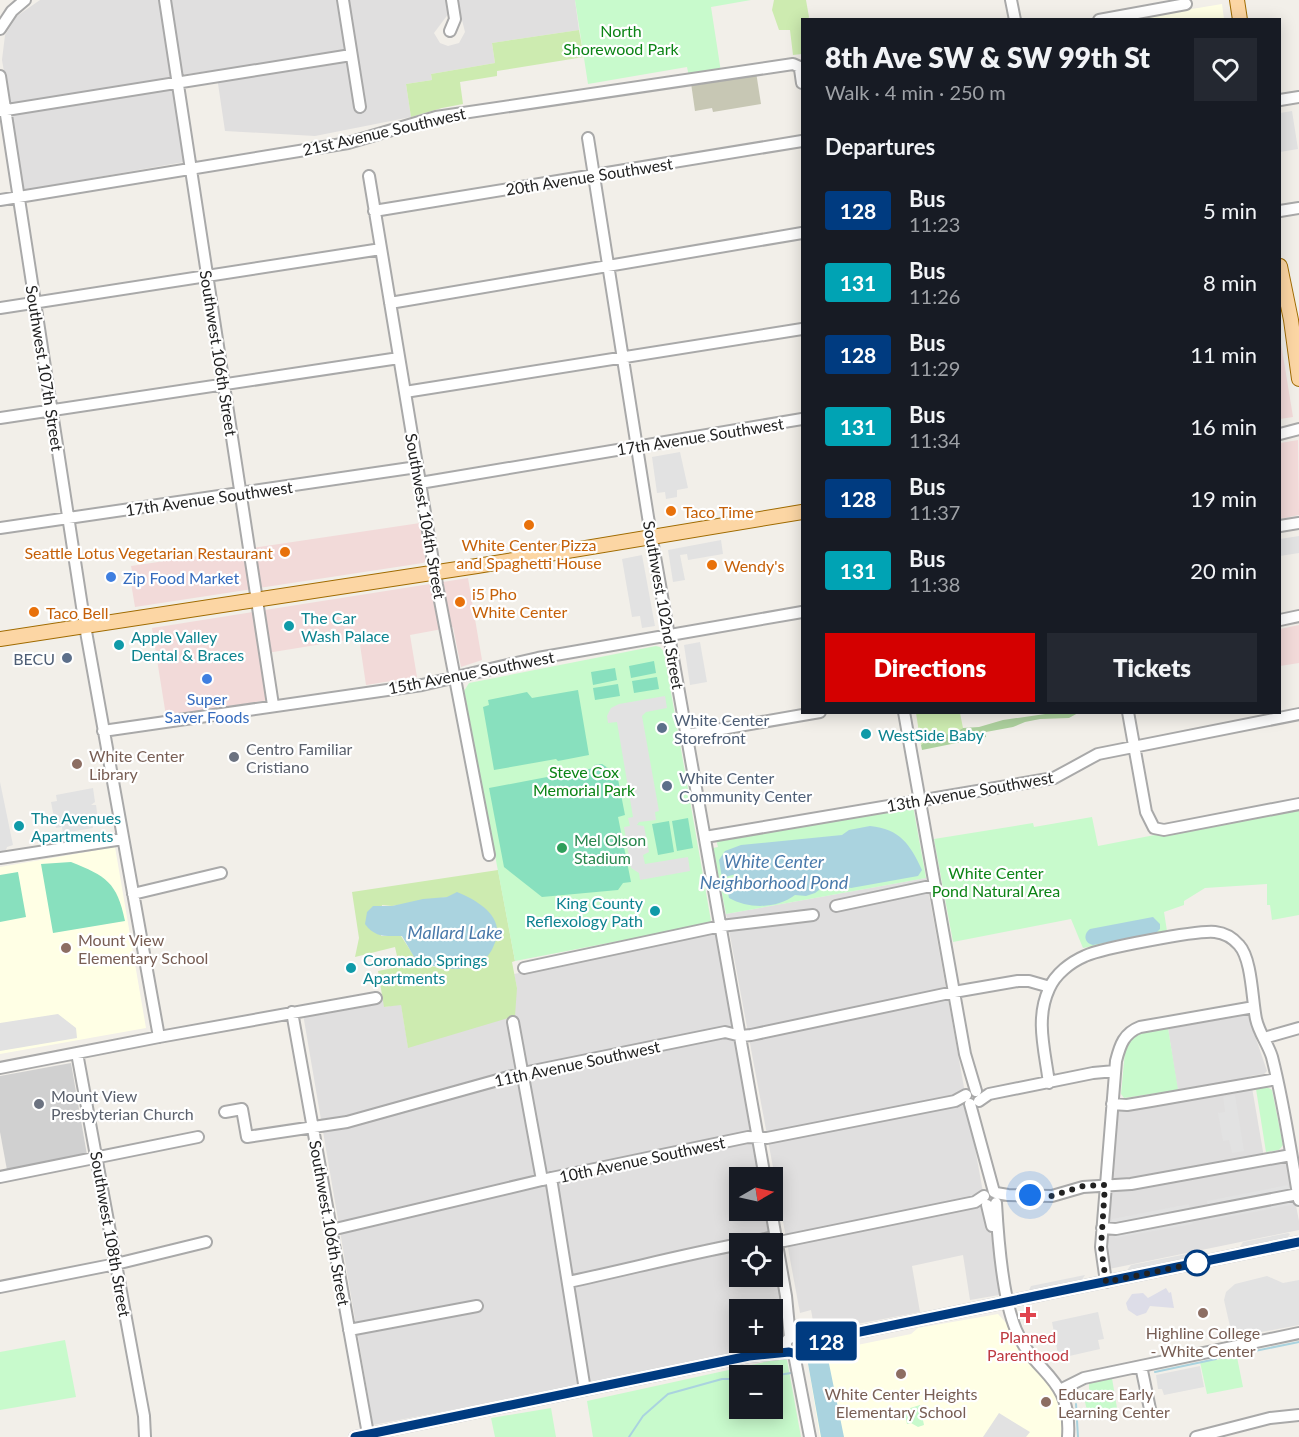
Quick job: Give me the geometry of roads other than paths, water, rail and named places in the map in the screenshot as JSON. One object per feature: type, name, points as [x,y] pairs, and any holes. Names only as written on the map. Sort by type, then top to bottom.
[{"type":"main road","points":[[1237,0],[1240,18]]},
{"type":"main road","points":[[1281,271],[1299,379]]},
{"type":"main road","points":[[0,639],[435,572],[801,512]]},
{"type":"street","points":[[0,29],[12,11],[25,0]]},
{"type":"street","name":"Southwest 106th Street","points":[[165,0],[273,705]]},
{"type":"street","points":[[343,0],[360,107]]},
{"type":"street","points":[[450,31],[455,19],[452,0]]},
{"type":"street","points":[[1011,0],[1015,18]]},
{"type":"street","points":[[1110,18],[1186,4]]},
{"type":"street","points":[[2,111],[351,56]]},
{"type":"street","name":"21st Avenue Southwest","points":[[0,200],[348,143],[436,117],[793,64],[801,69]]},
{"type":"street","name":"Southwest 107th Street","points":[[0,76],[2,111],[18,198],[85,626],[159,1037]]},
{"type":"street","points":[[1281,100],[1299,97]]},
{"type":"street","name":"Southwest 102nd Street","points":[[588,138],[652,537],[763,1167]]},
{"type":"street","name":"20th Avenue Southwest","points":[[374,211],[801,141]]},
{"type":"street","name":"Southwest 104th Street","points":[[369,176],[435,572],[489,855]]},
{"type":"street","points":[[1281,211],[1299,208]]},
{"type":"street","points":[[390,303],[801,232]]},
{"type":"street","points":[[0,308],[381,249]]},
{"type":"street","points":[[405,392],[801,329]]},
{"type":"street","points":[[0,418],[399,358]]},
{"type":"street","name":"17th Avenue Southwest","points":[[420,483],[801,419]]},
{"type":"street","name":"17th Avenue Southwest","points":[[0,528],[417,467]]},
{"type":"street","points":[[1281,526],[1299,523]]},
{"type":"street","name":"15th Avenue Southwest","points":[[103,731],[455,678],[538,658],[801,612]]},
{"type":"street","points":[[1281,620],[1299,616]]},
{"type":"street","points":[[687,735],[808,714]]},
{"type":"street","points":[[904,714],[965,1054],[975,1097],[989,1199],[1008,1302],[1019,1338],[1031,1355],[1050,1374],[1060,1390],[1067,1412],[1068,1437]]},
{"type":"street","points":[[1128,714],[1146,812],[1154,828],[1164,830],[1299,804]]},
{"type":"street","name":"13th Avenue Southwest","points":[[705,837],[1054,778],[1092,756],[1299,714]]},
{"type":"street","points":[[0,858],[123,839]]},
{"type":"street","points":[[133,894],[220,873]]},
{"type":"street","points":[[836,906],[935,885]]},
{"type":"street","points":[[524,968],[721,926],[813,915]]},
{"type":"street","points":[[1049,1083],[1041,1030],[1042,1015],[1050,987],[1071,964],[1088,954],[1210,932],[1233,939],[1241,948],[1245,955],[1257,1022],[1271,1055],[1277,1079],[1298,1193],[1116,1229],[1102,1228]]},
{"type":"street","name":"11th Avenue Southwest","points":[[225,1112],[242,1109],[247,1137],[347,1122],[523,1073],[725,1032],[741,1036],[1018,981],[1029,981],[1050,987]]},
{"type":"street","points":[[0,1068],[376,998]]},
{"type":"street","points":[[1106,1282],[1101,1257],[1102,1228],[1115,1071],[1121,1042],[1132,1030],[1140,1027],[1254,1007]]},
{"type":"street","name":"Southwest 106th Street","points":[[292,1012],[368,1434]]},
{"type":"street","points":[[513,1022],[568,1282],[585,1390]]},
{"type":"street","points":[[1264,1038],[1299,1028]]},
{"type":"street","name":"Southwest 108th Street","points":[[77,1053],[144,1416],[145,1437]]},
{"type":"street","name":"10th Avenue Southwest","points":[[331,1230],[547,1179],[748,1137],[767,1138],[1093,1073],[1115,1071]]},
{"type":"street","points":[[1112,1104],[1151,1101],[1277,1079]]},
{"type":"street","points":[[0,1177],[198,1137]]},
{"type":"street","points":[[783,1241],[1008,1195],[1052,1196],[1083,1186],[1131,1184],[1291,1155]]},
{"type":"street","points":[[0,1287],[116,1264],[206,1242]]},
{"type":"street","points":[[355,1437],[1299,1242]]},
{"type":"street","points":[[568,1282],[729,1246]]},
{"type":"street","points":[[783,1279],[810,1437]]},
{"type":"street","points":[[349,1330],[477,1306]]},
{"type":"street","points":[[1060,1390],[1084,1378],[1299,1333]]},
{"type":"street","points":[[1141,1366],[1150,1409]]},
{"type":"street","points":[[1196,1437],[1270,1418],[1299,1415]]},
{"type":"street","name":"Southwest 108th Street","points":[[144,1416],[151,1437]]},
{"type":"water","name":"White Center Neighborhood Pond","points":[[870,826],[889,830],[903,839],[922,870],[918,876],[851,888],[833,884],[815,893],[806,896],[795,895],[788,900],[771,905],[754,906],[729,898],[728,893],[745,886],[736,874],[722,878],[719,860],[725,851],[741,845],[842,835],[849,830]]},
{"type":"water","name":"Mallard Lake","points":[[457,892],[474,900],[489,912],[497,927],[497,935],[491,951],[476,965],[454,969],[417,962],[402,936],[377,934],[365,924],[367,912],[373,906],[392,906],[423,899],[447,897]]},
{"type":"water","points":[[1153,917],[1160,924],[1160,929],[1156,933],[1093,945],[1086,938],[1086,933],[1090,929]]},
{"type":"water","points":[[827,1354],[844,1437],[821,1437],[807,1358]]},
{"type":"waterway","points":[[1220,1358],[1299,1342]]},
{"type":"waterway","points":[[1155,1372],[1216,1359]]},
{"type":"waterway","points":[[783,1374],[791,1373]]},
{"type":"waterway","points":[[629,1437],[643,1416],[668,1394],[729,1379]]},
{"type":"waterway","points":[[1076,1404],[1078,1437]]},
{"type":"place","name":"Taco Time","points":[[671,511]]},
{"type":"place","name":"White Center Pizza and Spaghetti House","points":[[529,525]]},
{"type":"place","name":"Seattle Lotus Vegetarian Restaurant","points":[[285,552]]},
{"type":"place","name":"Wendy's","points":[[712,565]]},
{"type":"place","name":"Zip Food Market","points":[[111,577]]},
{"type":"place","name":"i5 Pho White Center","points":[[460,602]]},
{"type":"place","name":"Taco Bell","points":[[34,612]]},
{"type":"place","name":"The Car Wash Palace","points":[[289,626]]},
{"type":"place","name":"Apple Valley Dental & Braces","points":[[119,645]]},
{"type":"place","name":"BECU","points":[[67,658]]},
{"type":"place","name":"Super Saver Foods","points":[[207,679]]},
{"type":"place","name":"White Center Storefront","points":[[662,728]]},
{"type":"place","name":"WestSide Baby","points":[[866,734]]},
{"type":"place","name":"Centro Familiar Cristiano","points":[[234,757]]},
{"type":"place","name":"White Center Library","points":[[77,764]]},
{"type":"place","name":"White Center Community Center","points":[[667,786]]},
{"type":"place","name":"The Avenues Apartments","points":[[19,826]]},
{"type":"place","name":"Mel Olson Stadium","points":[[562,848]]},
{"type":"place","name":"King County Reflexology Path","points":[[655,911]]},
{"type":"place","name":"Mount View Elementary School","points":[[66,948]]},
{"type":"place","name":"Coronado Springs Apartments","points":[[351,968]]},
{"type":"place","name":"Mount View Presbyterian Church","points":[[39,1104]]},
{"type":"place","name":"Highline College - White Center","points":[[1203,1313]]},
{"type":"place","name":"Planned Parenthood","points":[[1028,1315]]},
{"type":"place","name":"White Center Heights Elementary School","points":[[901,1374]]},
{"type":"place","name":"Educare Early Learning Center","points":[[1046,1402]]},
{"type":"park label","name":"North Shorewood Park","points":[[621,39]]},
{"type":"park label","name":"Steve Cox Memorial Park","points":[[584,780]]},
{"type":"park label","name":"White Center Pond Natural Area","points":[[996,881]]}]
